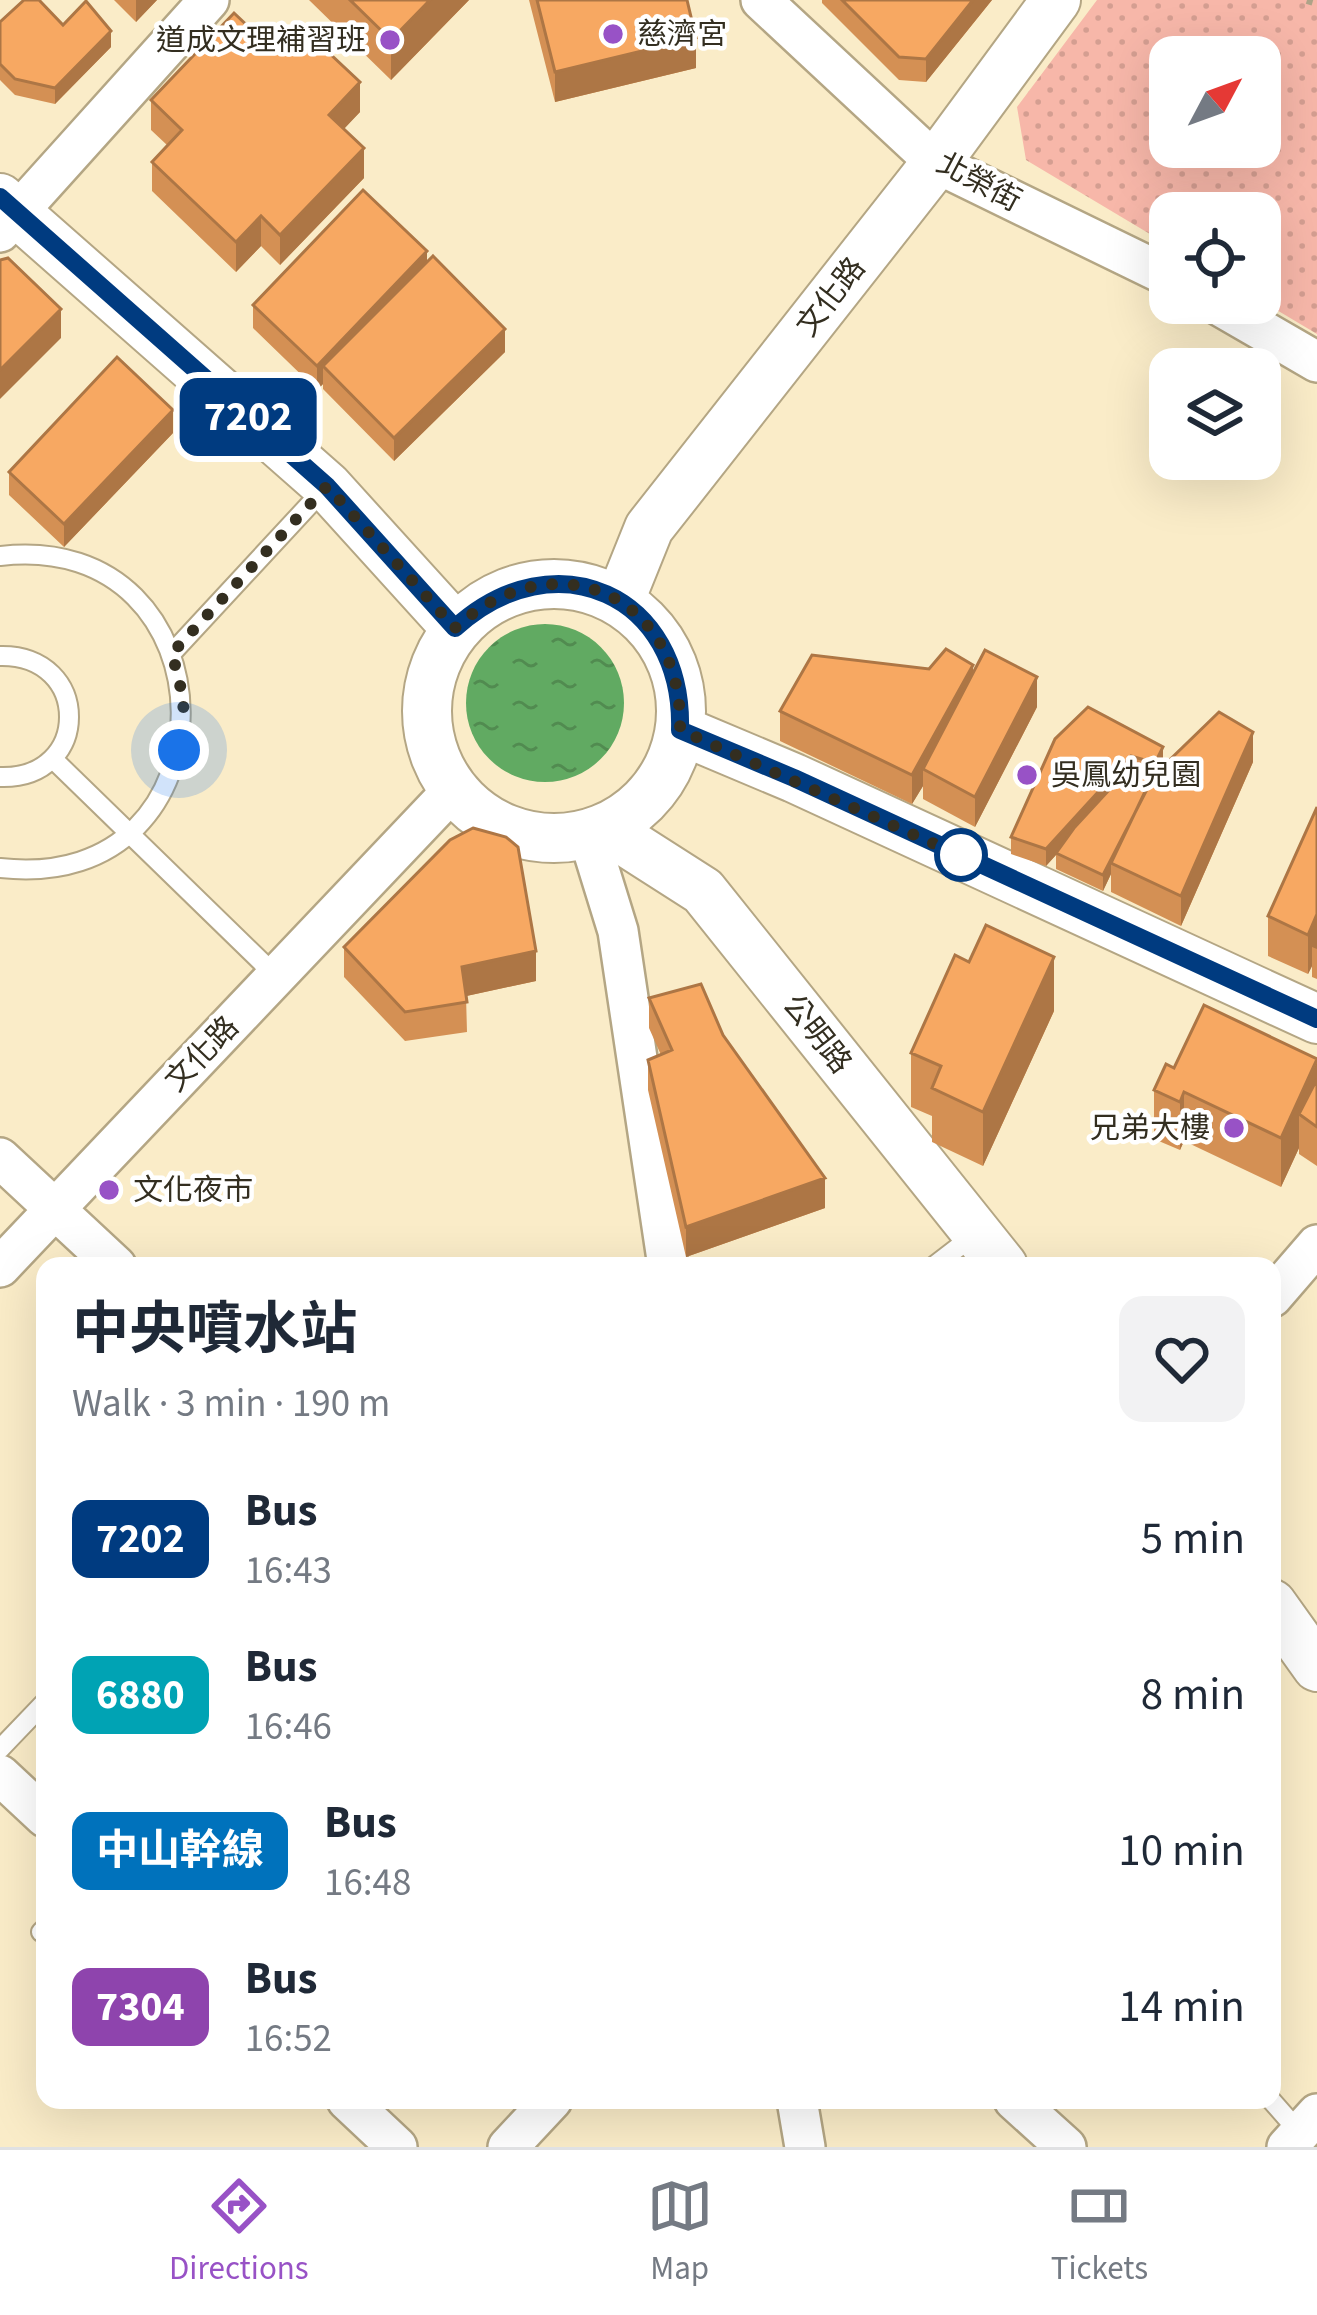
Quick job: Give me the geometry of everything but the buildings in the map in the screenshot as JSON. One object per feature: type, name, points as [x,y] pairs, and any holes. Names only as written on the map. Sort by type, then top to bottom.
[{"type":"street","points":[[209,0],[6,215],[327,486],[455,628]]},
{"type":"street","name":"北榮街","points":[[761,0],[936,163],[1149,268]]},
{"type":"street","name":"文化路","points":[[620,600],[649,528],[936,163],[1056,0]]},
{"type":"street","points":[[1251,324],[1317,362]]},
{"type":"street","points":[[543,583],[578,585],[620,600],[646,622],[670,656],[681,696],[680,730],[665,774],[637,807],[597,832],[554,839],[520,834],[488,820],[454,789],[441,770],[429,736],[426,700],[434,665],[455,628],[477,608],[508,591],[543,583]]},
{"type":"street","points":[[680,730],[1317,1019]]},
{"type":"street","name":"文化路","points":[[0,1267],[454,789]]},
{"type":"street","points":[[597,832],[618,931],[667,1257]]},
{"type":"street","name":"公明路","points":[[597,832],[704,891],[989,1250]]},
{"type":"street","points":[[0,1158],[107,1257]]},
{"type":"street","points":[[1281,1287],[1317,1245]]},
{"type":"street","points":[[1281,1617],[1317,1667]]},
{"type":"street","points":[[0,1774],[36,1808]]},
{"type":"street","points":[[357,2109],[397,2147]]},
{"type":"street","points":[[508,2147],[544,2109]]},
{"type":"street","points":[[799,2109],[805,2147]]},
{"type":"street","points":[[1023,2109],[1066,2147]]},
{"type":"lane","points":[[172,653],[327,486]]},
{"type":"lane","points":[[0,556],[27,553],[73,560],[115,581],[148,613],[172,653],[184,701],[179,750],[161,795],[129,832],[85,860],[33,872],[0,868]]},
{"type":"lane","points":[[0,656],[34,661],[51,672],[69,706],[64,743],[53,759],[38,771],[0,777]]},
{"type":"lane","points":[[53,759],[276,976]]},
{"type":"lane","points":[[0,1749],[36,1711]]},
{"type":"lane","points":[[1279,2109],[1301,2131]]},
{"type":"path","points":[[1307,0],[1317,3]]},
{"type":"shaded area","points":[[1097,0],[1317,0],[1317,334],[1281,313],[1281,192],[1149,192],[1149,233],[1026,160],[1017,107]]},
{"type":"water","points":[[545,624],[575,630],[601,647],[618,673],[624,703],[618,733],[601,759],[575,776],[545,782],[515,776],[489,759],[472,733],[466,703],[472,673],[489,647],[515,630]]},
{"type":"bus line","name":"7202","points":[[0,197],[327,486],[455,628],[477,608],[508,591],[543,583],[578,585],[620,600],[646,622],[670,656],[681,696],[680,730],[1317,1019]]},
{"type":"place","name":"慈濟宮","points":[[613,34]]},
{"type":"place","name":"道成文理補習班","points":[[390,40]]},
{"type":"place","name":"吳鳳幼兒園","points":[[1027,775]]},
{"type":"place","name":"兄弟大樓","points":[[1234,1128]]},
{"type":"place","name":"文化夜市","points":[[109,1190]]},
{"type":"route","points":[[179,750],[184,701],[172,653],[327,486],[455,628],[477,608],[508,591],[543,583],[578,585],[620,600],[646,622],[670,656],[681,696],[680,730],[968,859],[961,855]]}]
